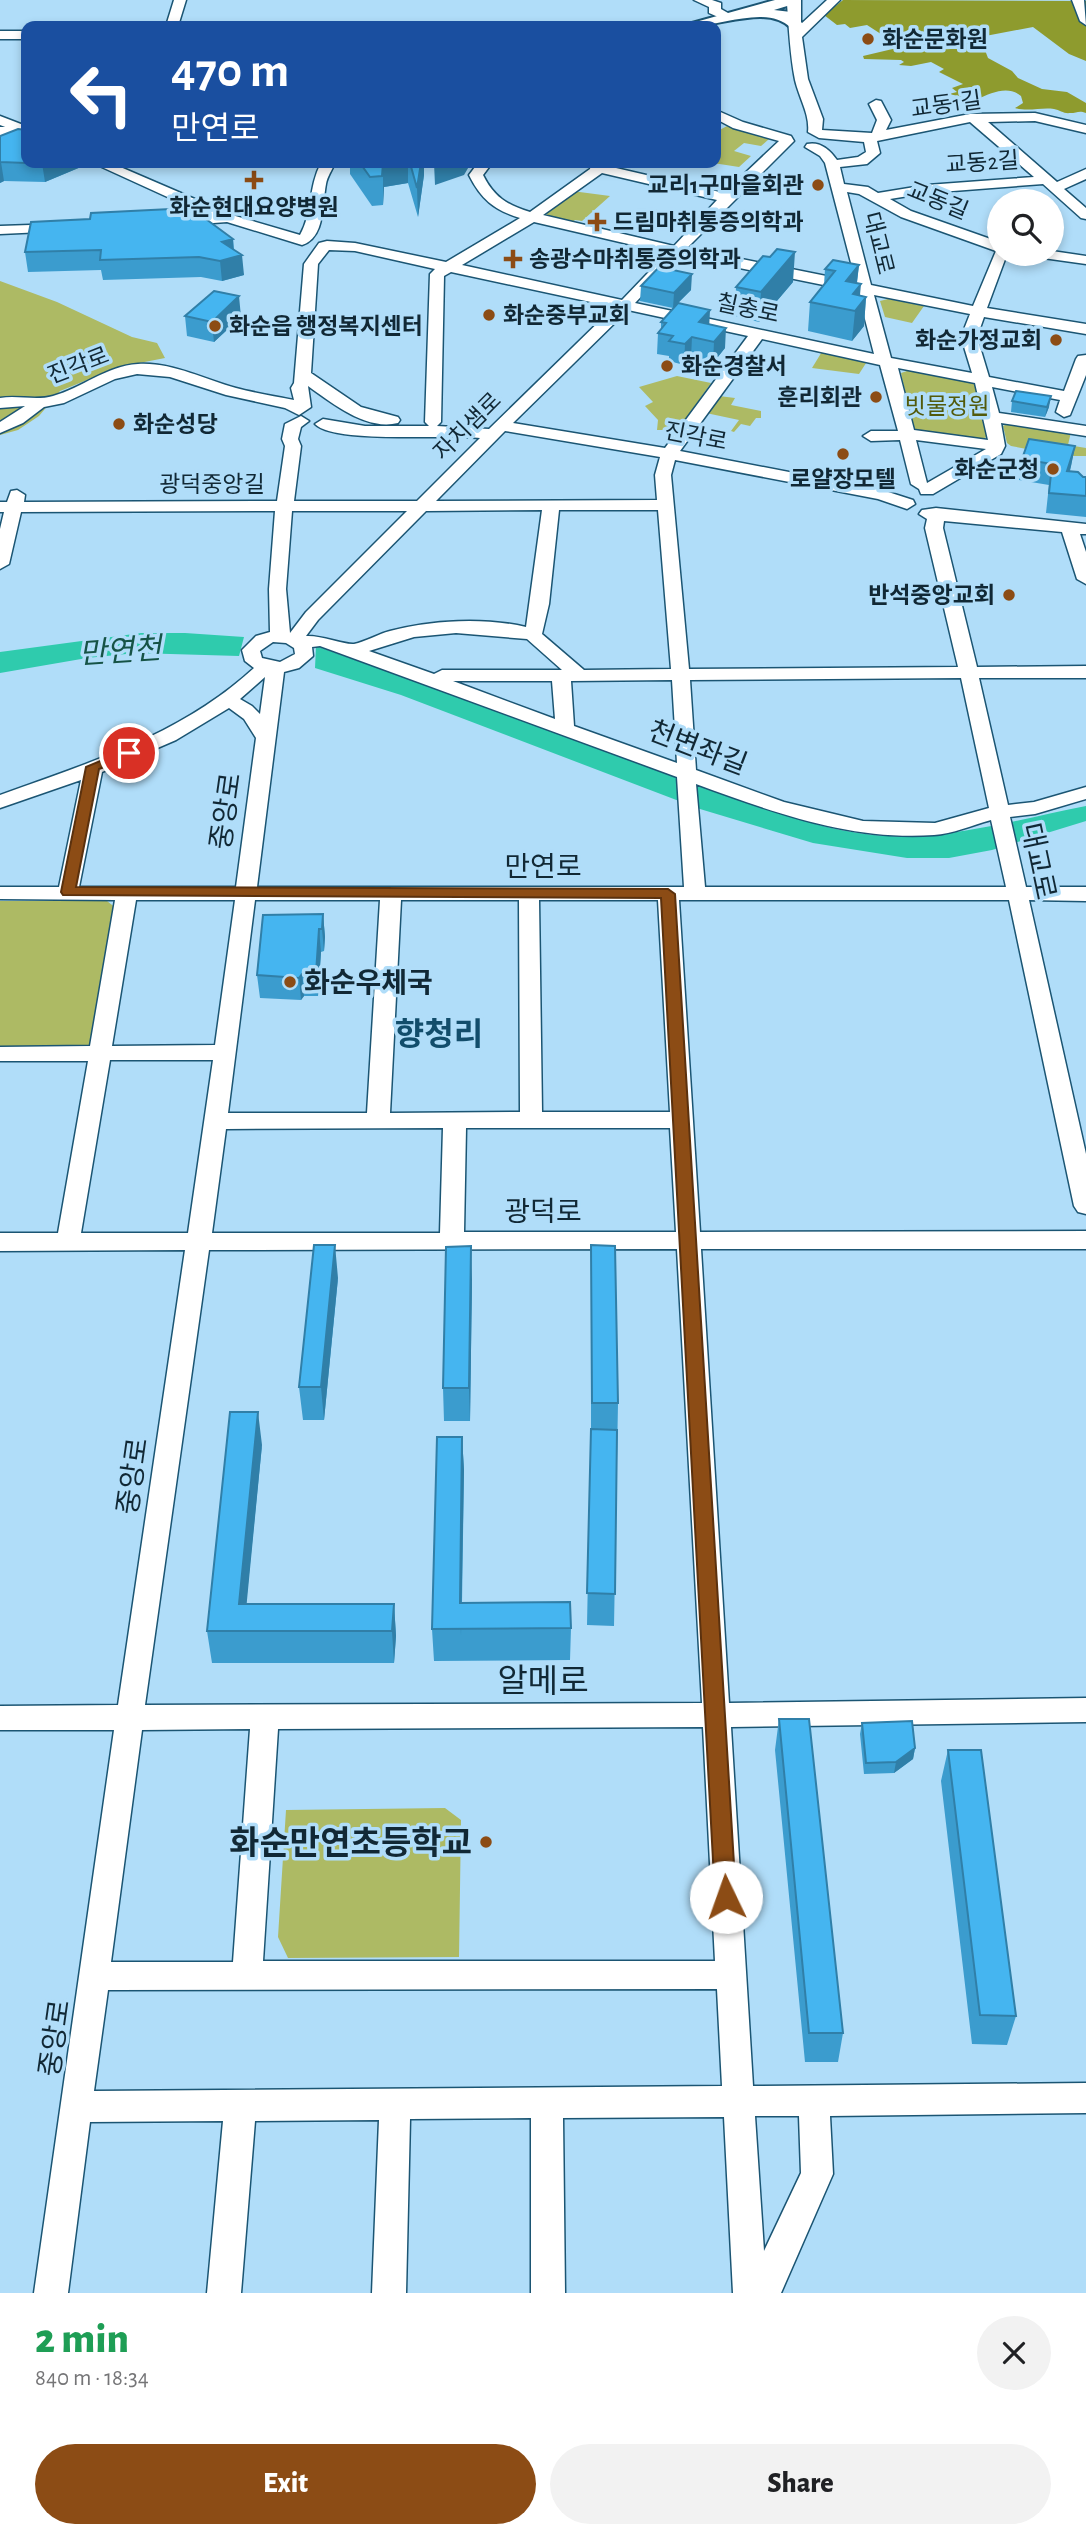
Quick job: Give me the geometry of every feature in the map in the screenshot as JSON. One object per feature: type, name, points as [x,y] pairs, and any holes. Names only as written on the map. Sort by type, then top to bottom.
[{"type":"main road","points":[[716,21],[793,0]]},
{"type":"main road","points":[[734,16],[780,13],[789,16],[796,30]]},
{"type":"main road","points":[[0,132],[21,131]]},
{"type":"street","points":[[174,21],[180,0]]},
{"type":"street","points":[[700,0],[717,6],[713,10],[734,16]]},
{"type":"street","points":[[793,0],[800,67],[817,124],[815,141]]},
{"type":"street","points":[[796,30],[834,0]]},
{"type":"street","points":[[1078,0],[1086,21]]},
{"type":"street","points":[[0,35],[21,35]]},
{"type":"street","points":[[721,117],[757,132],[815,141],[833,164],[862,161],[873,153],[870,138],[884,120],[876,104]]},
{"type":"street","points":[[788,138],[811,111]]},
{"type":"street","name":"교동1길","points":[[771,157],[815,141],[870,138],[977,119],[1035,117],[1086,129]]},
{"type":"street","points":[[977,119],[1086,215]]},
{"type":"street","points":[[0,120],[21,129]]},
{"type":"street","name":"자치샘로","points":[[291,639],[788,138]]},
{"type":"street","name":"대교로","points":[[833,164],[863,288],[885,361],[891,370],[969,673],[1086,1206]]},
{"type":"street","name":"교동길","points":[[833,164],[870,193],[906,214],[987,243]]},
{"type":"street","points":[[112,168],[228,218],[285,232],[310,245]]},
{"type":"street","points":[[311,168],[319,181]]},
{"type":"street","points":[[313,417],[299,388],[302,379],[310,245],[319,181],[326,168]]},
{"type":"street","points":[[482,168],[476,176],[486,196],[503,207],[533,217],[678,251],[979,312],[1086,329]]},
{"type":"street","points":[[433,422],[437,274],[533,217],[590,168]]},
{"type":"street","points":[[605,168],[727,198]]},
{"type":"street","name":"교동2길","points":[[870,193],[1070,183],[1086,173]]},
{"type":"street","name":"교동길","points":[[838,187],[870,193]]},
{"type":"street","points":[[163,224],[228,218]]},
{"type":"street","points":[[0,230],[81,227]]},
{"type":"street","points":[[285,232],[300,231],[310,245]]},
{"type":"street","name":"칠충로","points":[[310,245],[355,247],[885,361]]},
{"type":"street","points":[[1064,257],[1086,260]]},
{"type":"street","points":[[925,503],[995,451],[997,446],[992,417],[979,380],[969,337],[996,266]]},
{"type":"street","points":[[750,2293],[681,1120],[681,893],[687,774],[663,475],[669,454],[758,334]]},
{"type":"street","points":[[1058,427],[1085,357]]},
{"type":"street","points":[[885,361],[1069,397]]},
{"type":"street","name":"진각로","points":[[0,428],[17,420],[39,403],[58,400],[118,373],[157,369],[232,393],[290,404],[313,417],[349,430],[471,432],[499,428]]},
{"type":"street","points":[[0,802],[163,738],[225,702],[270,667],[299,661],[305,651],[291,639],[276,610],[284,508],[293,446],[313,417],[337,409],[317,401],[302,379]]},
{"type":"street","points":[[302,379],[363,415],[378,419],[416,421]]},
{"type":"street","points":[[0,402],[18,400],[39,403]]},
{"type":"street","name":"진각로","points":[[313,417],[372,423],[416,421],[499,428],[669,454],[925,503]]},
{"type":"street","points":[[992,417],[1086,431]]},
{"type":"street","points":[[871,436],[915,435],[997,446]]},
{"type":"street","points":[[886,495],[907,489],[925,503],[961,517],[1077,528],[1086,579]]},
{"type":"street","points":[[0,493],[17,495],[7,507],[0,564]]},
{"type":"street","points":[[533,635],[540,604],[551,505]]},
{"type":"street","name":"광덕중앙길","points":[[7,507],[664,505]]},
{"type":"street","points":[[276,610],[296,618],[313,616]]},
{"type":"street","points":[[353,651],[388,635],[429,629],[506,629],[533,635],[571,677],[565,727]]},
{"type":"street","points":[[270,667],[254,661],[251,650],[262,640],[291,639]]},
{"type":"street","name":"천변좌길","points":[[291,639],[320,641],[353,651],[778,807],[863,827],[935,829],[1023,811],[1086,793]]},
{"type":"street","name":"중앙로","points":[[51,2293],[130,1716],[216,1121],[267,740],[270,667]]},
{"type":"street","points":[[425,676],[1086,672]]},
{"type":"street","points":[[225,702],[236,703],[252,715],[267,740]]},
{"type":"street","points":[[68,892],[93,767]]},
{"type":"street","points":[[68,1242],[127,892]]},
{"type":"street","name":"만연로","points":[[0,893],[1086,894]]},
{"type":"street","points":[[377,1119],[391,894]]},
{"type":"street","points":[[529,894],[531,1119]]},
{"type":"street","points":[[0,1054],[225,1052]]},
{"type":"street","points":[[452,1240],[455,1119]]},
{"type":"street","points":[[216,1121],[681,1120]]},
{"type":"street","name":"광덕로","points":[[0,1242],[1086,1240]]},
{"type":"street","name":"알메로","points":[[0,1717],[716,1715],[1086,1710]]},
{"type":"street","points":[[247,1974],[265,1715]]},
{"type":"street","points":[[95,1976],[730,1975]]},
{"type":"street","points":[[76,2107],[1086,2098]]},
{"type":"street","points":[[764,2293],[782,2247],[817,2174],[814,2101]]},
{"type":"street","points":[[547,2103],[548,2293]]},
{"type":"street","points":[[389,2293],[395,2105]]},
{"type":"street","points":[[224,2293],[240,2106]]},
{"type":"green space","points":[[727,126],[769,139],[761,146],[744,143],[734,151],[751,156],[739,167],[721,164],[721,129]]},
{"type":"green space","points":[[572,191],[610,196],[582,221],[575,220],[571,223],[548,217],[545,212]]},
{"type":"green space","points":[[650,208],[657,210],[656,214],[664,216],[660,224],[656,223],[652,229],[644,227],[641,230],[614,222],[626,209],[645,213]]},
{"type":"green space","points":[[0,281],[57,302],[132,337],[157,343],[165,358],[119,367],[60,391],[39,416],[18,430],[0,435]]},
{"type":"green space","points":[[888,299],[924,306],[912,323],[885,317],[880,301]]},
{"type":"green space","points":[[823,350],[868,360],[859,374],[812,368]]},
{"type":"green space","name":"빗물정원","points":[[910,370],[970,381],[977,386],[990,436],[979,440],[914,430],[901,373]]},
{"type":"green space","points":[[677,376],[711,383],[678,430],[657,430],[658,420],[645,406],[653,402],[639,387]]},
{"type":"green space","points":[[719,396],[735,398],[731,405],[761,411],[761,418],[756,418],[750,426],[741,424],[734,432],[731,431],[739,420],[706,413]]},
{"type":"green space","points":[[1009,423],[1071,432],[1068,445],[1086,448],[1086,456],[1064,456],[1011,446],[1007,443],[1003,426]]},
{"type":"green space","points":[[0,901],[107,901],[121,912],[97,1041],[83,1049],[0,1049]]},
{"type":"green space","points":[[445,1808],[461,1820],[459,1957],[288,1958],[278,1937],[286,1810]]},
{"type":"shaded area","points":[[843,0],[1086,1],[1086,61],[1069,54],[1033,27],[980,37],[988,58],[1012,71],[1018,78],[1042,89],[1067,92],[1086,103],[1086,113],[1015,108],[1023,103],[1021,96],[1011,91],[1000,91],[978,99],[972,95],[963,97],[949,94],[957,92],[952,88],[963,84],[939,72],[944,69],[931,62],[911,66],[899,65],[904,62],[901,60],[864,59],[863,56],[901,47],[867,25],[850,28],[845,24],[837,25],[824,15]]},
{"type":"water","name":"만연천","points":[[141,633],[244,637],[239,656],[136,653],[87,658],[0,673],[0,652]]},
{"type":"water","points":[[316,646],[782,813],[839,830],[898,836],[938,834],[1086,806],[1086,821],[992,850],[949,858],[907,858],[813,843],[700,809],[401,695],[315,668]]},
{"type":"building","points":[[21,129],[21,163],[0,162],[0,136]]},
{"type":"building","points":[[364,168],[383,168],[382,176],[370,177]]},
{"type":"building","points":[[411,168],[420,168],[417,188]]},
{"type":"building","points":[[191,208],[233,239],[222,242],[242,255],[220,261],[199,257],[100,260],[101,250],[25,252],[31,222],[90,219],[91,213]]},
{"type":"building","points":[[777,249],[795,252],[761,292],[736,287],[763,256],[770,257]]},
{"type":"building","points":[[833,260],[859,265],[846,281],[861,284],[853,294],[866,297],[855,311],[810,302],[835,271],[825,269]]},
{"type":"building","points":[[659,267],[692,274],[674,293],[641,286]]},
{"type":"building","points":[[214,291],[239,296],[212,322],[185,316]]},
{"type":"building","points":[[678,303],[710,310],[699,322],[726,328],[714,342],[692,337],[685,344],[669,341],[673,336],[658,333],[666,323],[661,322]]},
{"type":"building","points":[[1016,391],[1051,396],[1047,407],[1012,401]]},
{"type":"building","points":[[1029,439],[1075,446],[1067,471],[1078,472],[1086,477],[1086,496],[1049,493],[1052,464],[1022,459]]},
{"type":"building","points":[[323,914],[322,929],[319,929],[316,973],[302,974],[299,978],[257,975],[263,915]]},
{"type":"building","points":[[314,1245],[335,1245],[321,1387],[299,1387]]},
{"type":"building","points":[[591,1245],[615,1246],[618,1403],[592,1403]]},
{"type":"building","points":[[471,1246],[469,1388],[443,1388],[446,1247]]},
{"type":"building","points":[[230,1412],[258,1412],[239,1604],[394,1604],[392,1631],[207,1631]]},
{"type":"building","points":[[591,1429],[617,1430],[615,1594],[587,1593]]},
{"type":"building","points":[[437,1437],[462,1437],[460,1603],[570,1602],[571,1628],[432,1629]]},
{"type":"building","points":[[779,1719],[809,1719],[843,2033],[809,2033]]},
{"type":"building","points":[[912,1721],[915,1748],[896,1762],[866,1763],[862,1723]]},
{"type":"building","points":[[948,1750],[981,1750],[1016,2016],[980,2015]]},
{"type":"place","name":"화순문화원","points":[[868,39]]},
{"type":"place","name":"화순현대요양병원","points":[[254,180]]},
{"type":"place","name":"교리1구마을회관","points":[[818,185]]},
{"type":"place","name":"드림마취통증의학과","points":[[597,222]]},
{"type":"place","name":"송광수마취통증의학과","points":[[513,259]]},
{"type":"place","name":"화순중부교회","points":[[489,315]]},
{"type":"place","name":"화순읍 행정복지센터","points":[[215,326]]},
{"type":"place","name":"화순가정교회","points":[[1056,340]]},
{"type":"place","name":"화순경찰서","points":[[667,366]]},
{"type":"place","name":"훈리회관","points":[[876,397]]},
{"type":"place","name":"화순성당","points":[[119,424]]},
{"type":"place","name":"로얄장모텔","points":[[843,454]]},
{"type":"place","name":"화순군청","points":[[1053,469]]},
{"type":"place","name":"반석중앙교회","points":[[1009,595]]},
{"type":"place","name":"화순우체국","points":[[290,982]]},
{"type":"place","name":"화순만연초등학교","points":[[486,1842]]},
{"type":"district","name":"향청리","points":[[439,1034]]},
{"type":"route","points":[[129,753],[93,767],[68,892],[668,894],[726,1897]]}]
